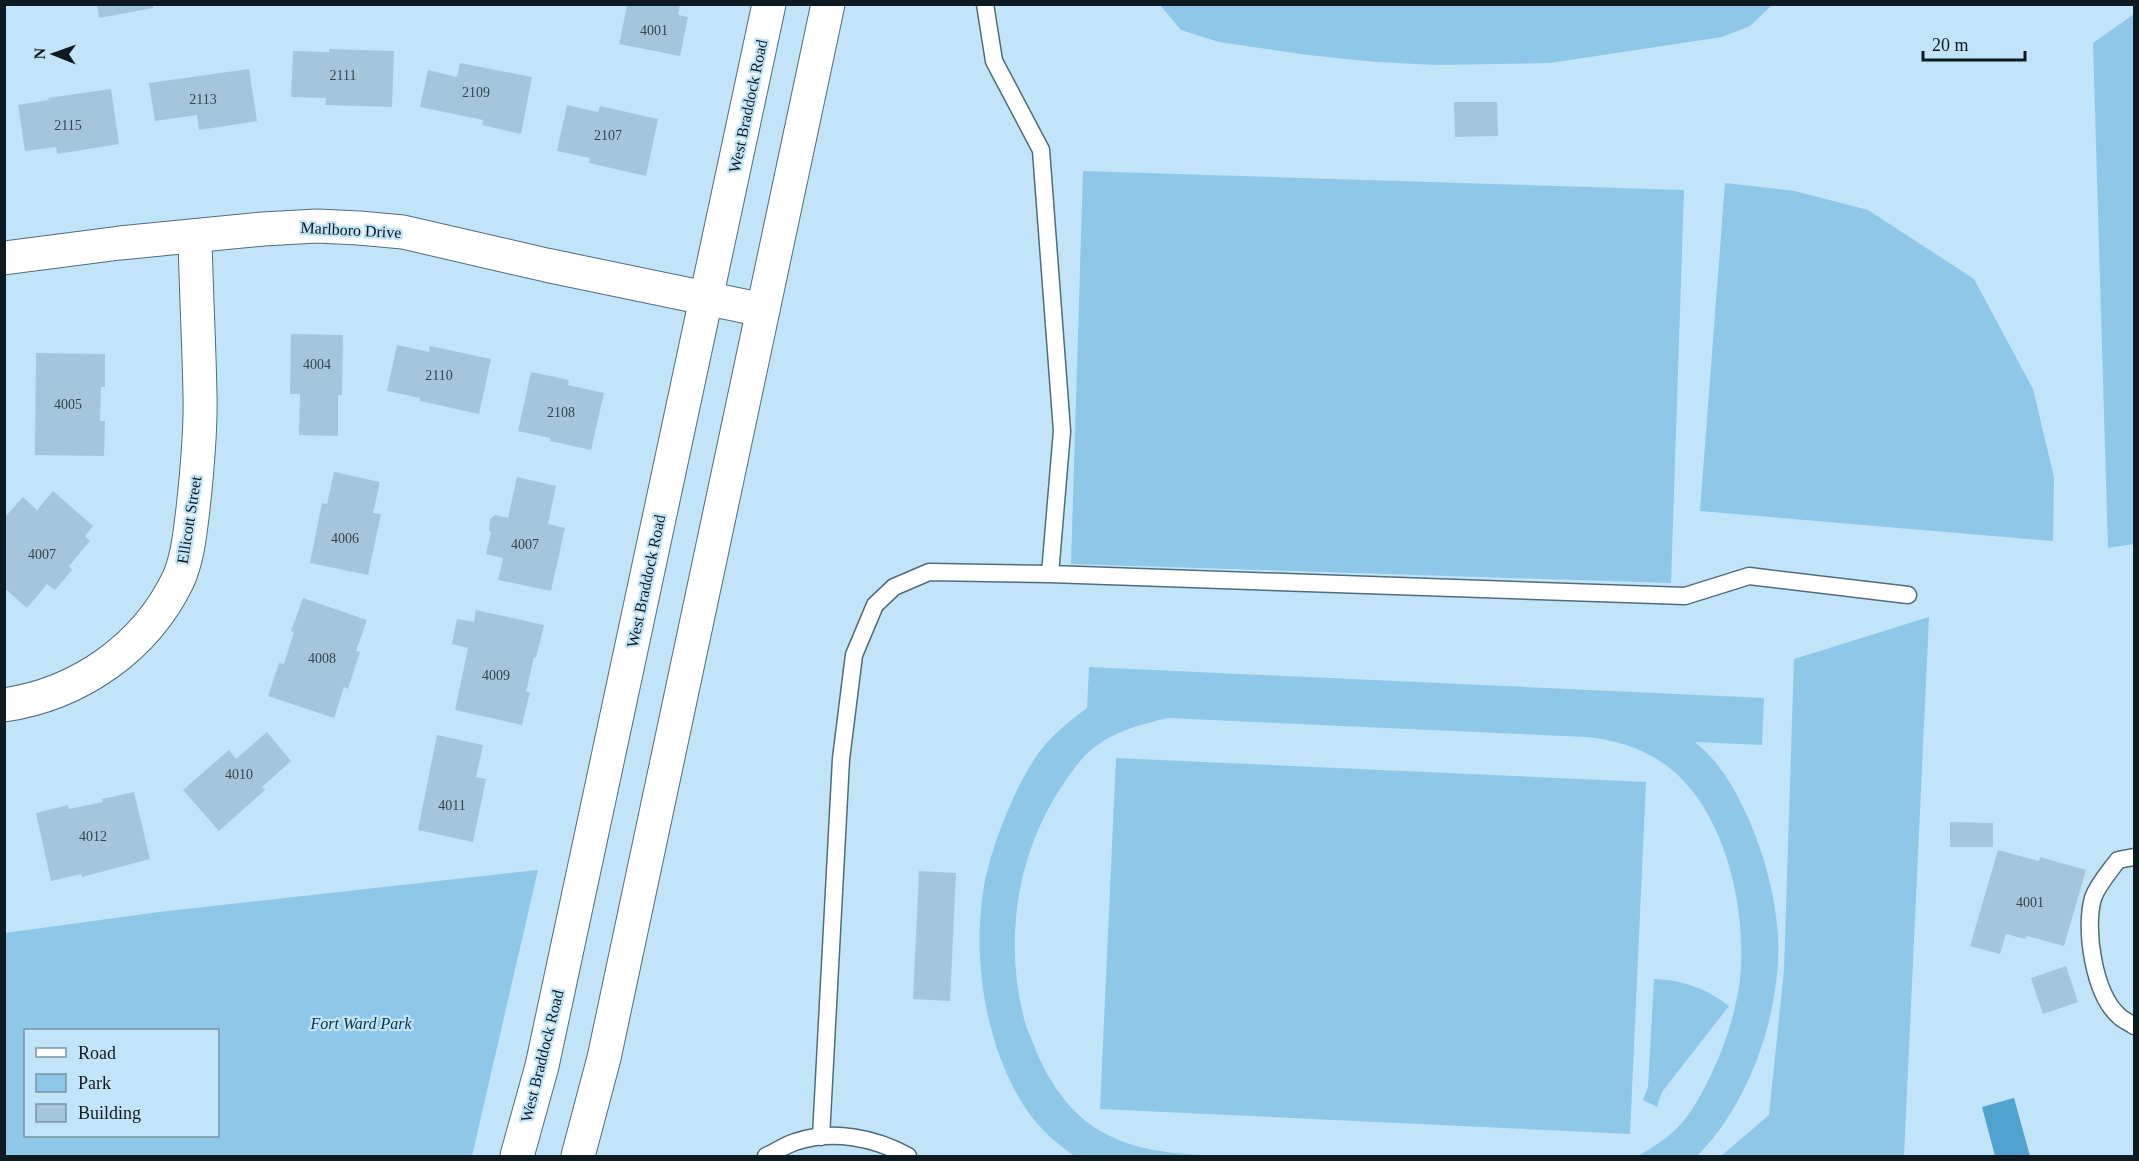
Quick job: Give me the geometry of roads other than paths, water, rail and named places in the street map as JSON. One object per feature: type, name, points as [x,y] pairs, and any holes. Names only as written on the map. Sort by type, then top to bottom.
[{"type":"main road","name":"West Braddock Road","points":[[517,1156],[542,1066],[770,4]]},
{"type":"main road","points":[[578,1156],[604,1058],[828,4]]},
{"type":"main road","name":"Marlboro Drive","points":[[4,258],[120,243],[316,226],[403,232],[546,265],[763,309]]},
{"type":"main road","name":"Ellicott Street","points":[[4,705],[68,688],[95,673],[142,635],[179,579],[188,546],[198,440],[200,397],[195,236]]},
{"type":"lane","points":[[986,4],[994,61],[1041,150],[1062,431],[1050,574]]},
{"type":"lane","points":[[821,1137],[841,759],[854,655],[875,605],[894,587],[928,572],[1050,574],[1685,596],[1749,576],[1908,595]]},
{"type":"lane","points":[[2134,857],[2118,860],[2103,879],[2093,898],[2090,939],[2091,957],[2102,989],[2118,1016],[2134,1026]]},
{"type":"lane","points":[[766,1156],[795,1142],[821,1137],[862,1137],[908,1156]]},
{"type":"park label","name":"Fort Ward Park","points":[[361,1023]]}]
